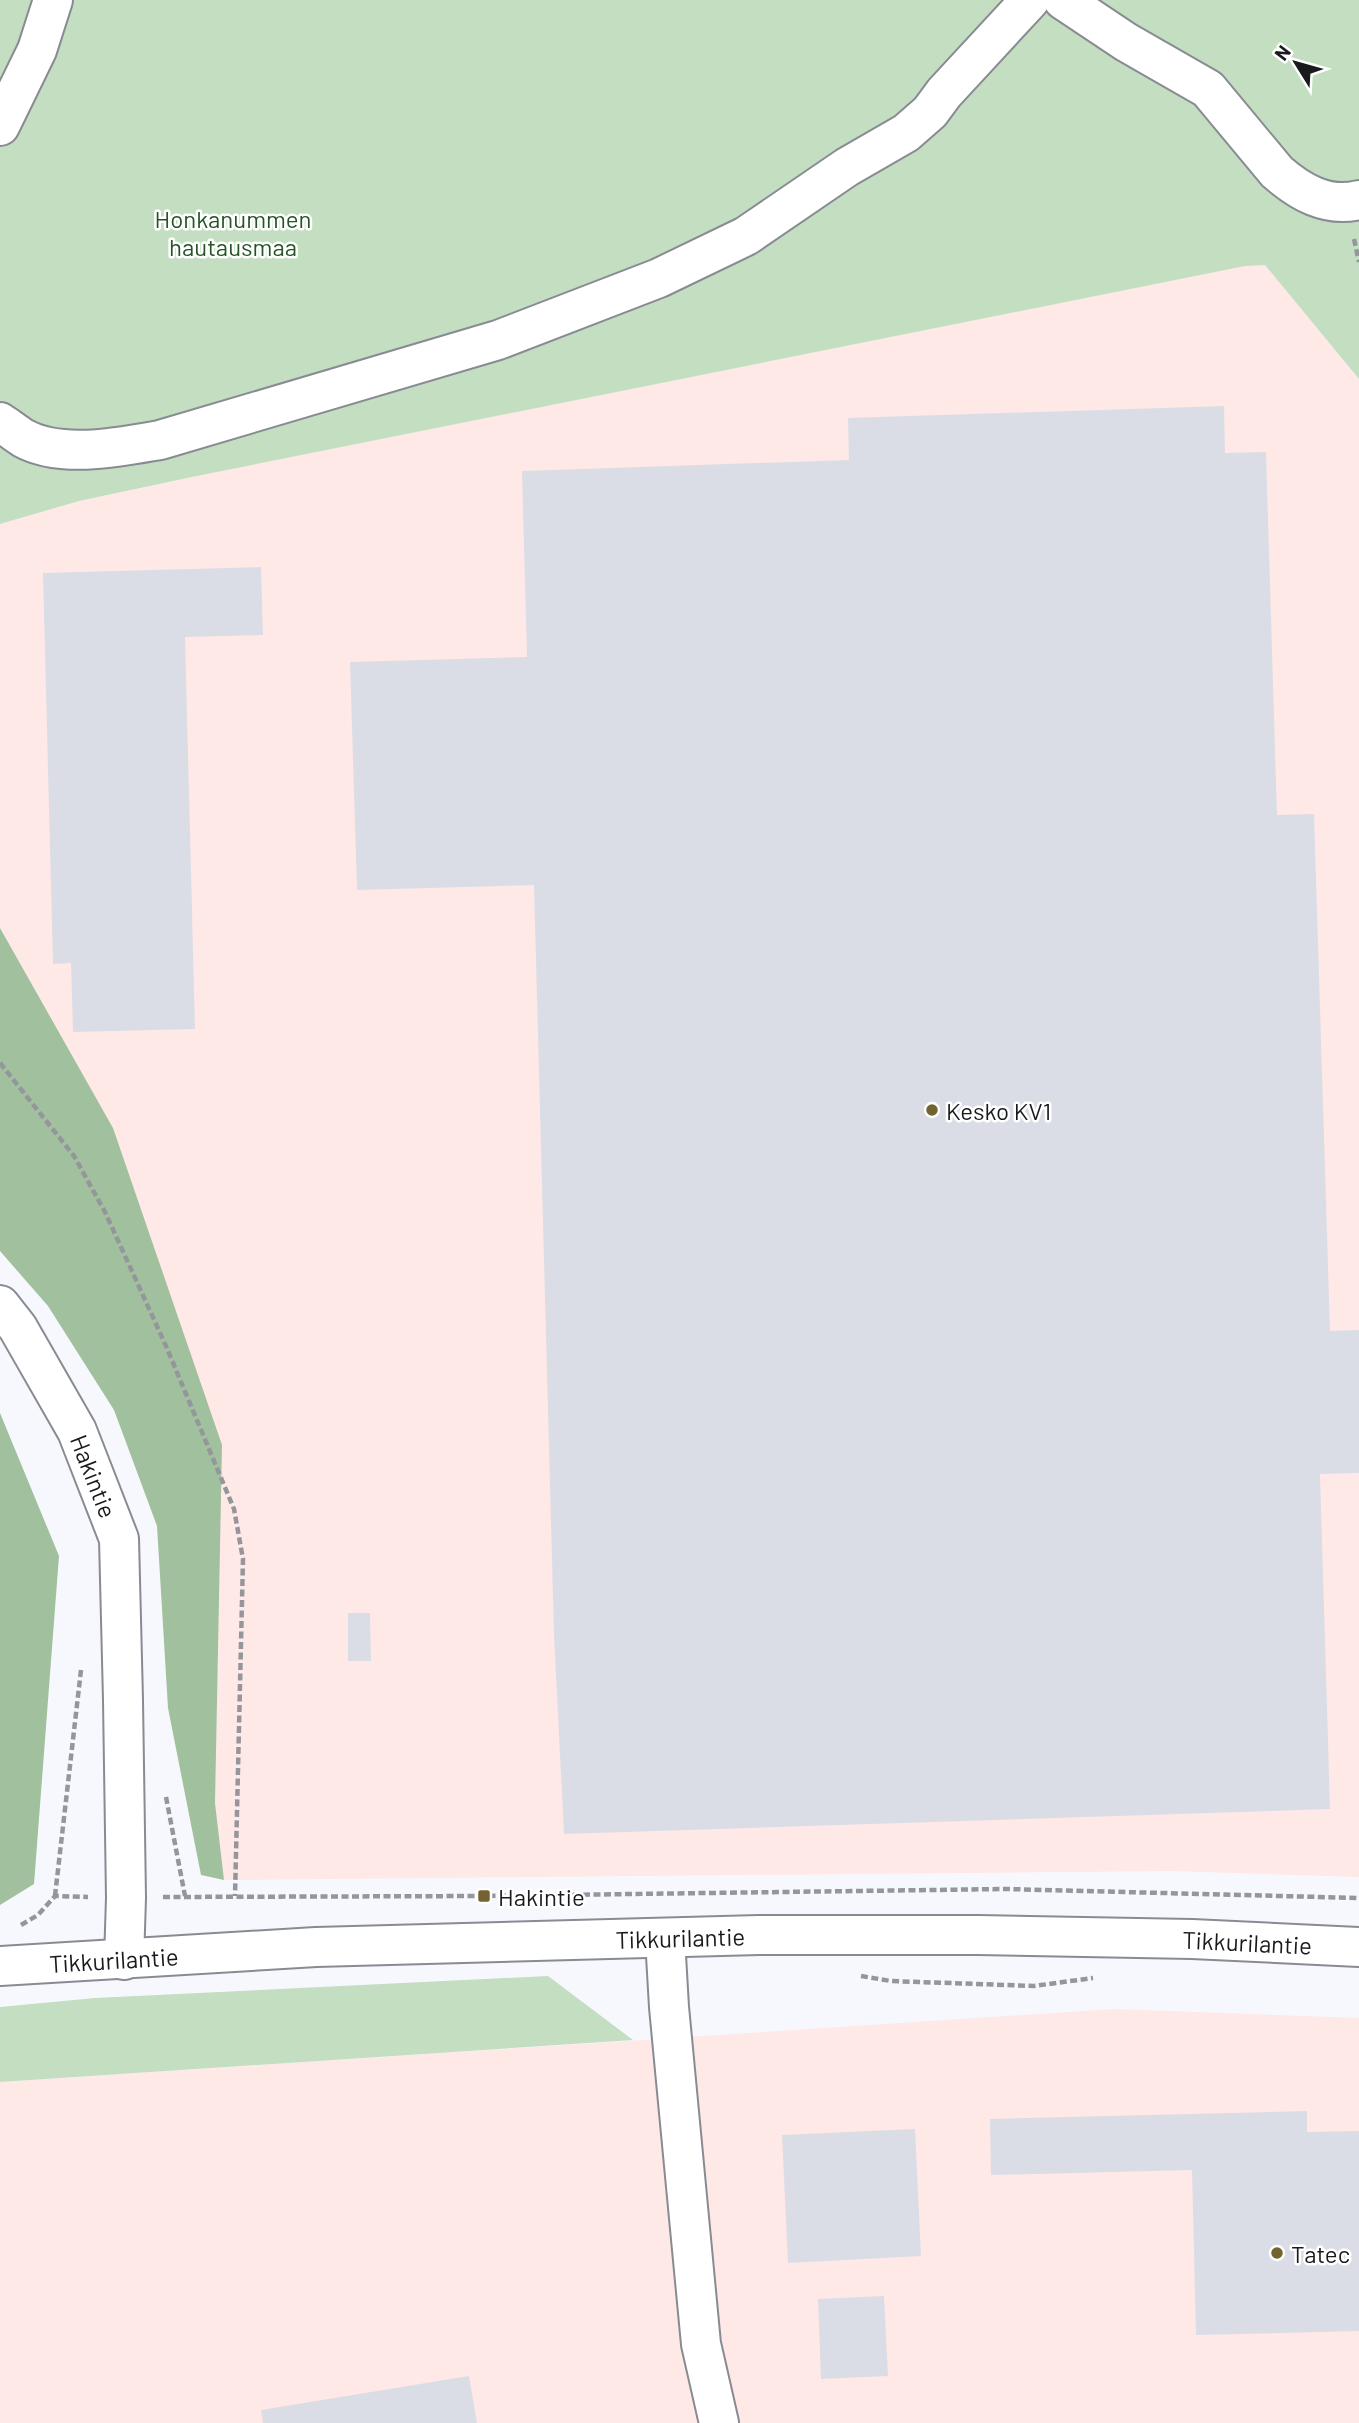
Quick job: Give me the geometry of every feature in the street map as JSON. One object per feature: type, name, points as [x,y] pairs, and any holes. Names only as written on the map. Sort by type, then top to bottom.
[{"type":"main road","points":[[0,126],[37,50],[53,0]]},
{"type":"main road","points":[[0,422],[25,439],[72,449],[112,448],[160,440],[498,340],[659,278],[746,236],[847,167],[906,133],[930,112],[944,93],[1030,0]]},
{"type":"main road","points":[[1063,0],[1126,42],[1208,89],[1277,172],[1290,183],[1327,201],[1349,203],[1359,200]]},
{"type":"main road","name":"Hakintie","points":[[0,1305],[18,1328],[77,1431],[119,1539],[126,1898],[124,1960]]},
{"type":"main road","name":"Tikkurilantie","points":[[0,1966],[316,1947],[665,1937],[1018,1936],[1192,1939],[1359,1947]]},
{"type":"main road","points":[[665,1937],[668,2007],[701,2344],[719,2423]]},
{"type":"path","points":[[0,1063],[74,1156],[105,1212],[166,1346],[234,1509],[243,1559],[235,1896]]},
{"type":"path","points":[[15,1929],[38,1915],[55,1896],[81,1668]]},
{"type":"path","points":[[55,1896],[484,1896],[1006,1889],[1359,1899]]},
{"type":"shaded area","points":[[1265,265],[1359,379],[1359,1877],[1172,1871],[224,1880],[215,1803],[113,1128],[0,928],[0,524],[79,501],[192,477],[1245,266]]},
{"type":"shaded area","points":[[1114,2009],[1359,2018],[1359,2423],[0,2423],[0,2082]]},
{"type":"green space","name":"Honkanummen hautausmaa","points":[[0,0],[1359,0],[1359,379],[1265,265],[1245,266],[192,477],[79,501],[0,524]]},
{"type":"green space","points":[[0,928],[113,1128],[222,1445],[215,1803],[224,1880],[201,1875],[168,1708],[157,1526],[114,1410],[48,1306],[0,1251]]},
{"type":"green space","points":[[0,1413],[59,1556],[34,1884],[0,1905]]},
{"type":"green space","points":[[548,1976],[633,2040],[0,2082],[0,2007],[95,1998]]},
{"type":"building","name":"Kesko KV1","points":[[1224,406],[1225,453],[1266,452],[1277,815],[1314,814],[1330,1331],[1359,1330],[1359,1473],[1320,1474],[1330,1809],[564,1834],[554,1635],[534,885],[357,890],[350,662],[527,657],[522,471],[849,460],[848,418]]},
{"type":"building","points":[[261,567],[263,635],[185,637],[195,1029],[73,1032],[71,963],[53,964],[43,573]]},
{"type":"building","points":[[348,1613],[370,1613],[371,1661],[348,1661]]},
{"type":"building","name":"Tatec","points":[[1307,2111],[1307,2132],[1359,2131],[1359,2331],[1196,2335],[1192,2170],[991,2175],[990,2119]]},
{"type":"building","points":[[915,2129],[921,2256],[788,2263],[782,2135]]},
{"type":"building","points":[[884,2296],[888,2376],[821,2379],[818,2299]]},
{"type":"building","points":[[469,2376],[477,2423],[263,2423],[261,2410]]},
{"type":"place","name":"Kesko KV1","points":[[932,1110]]},
{"type":"place","name":"Hakintie","points":[[484,1896]]},
{"type":"place","name":"Tatec","points":[[1277,2253]]}]
